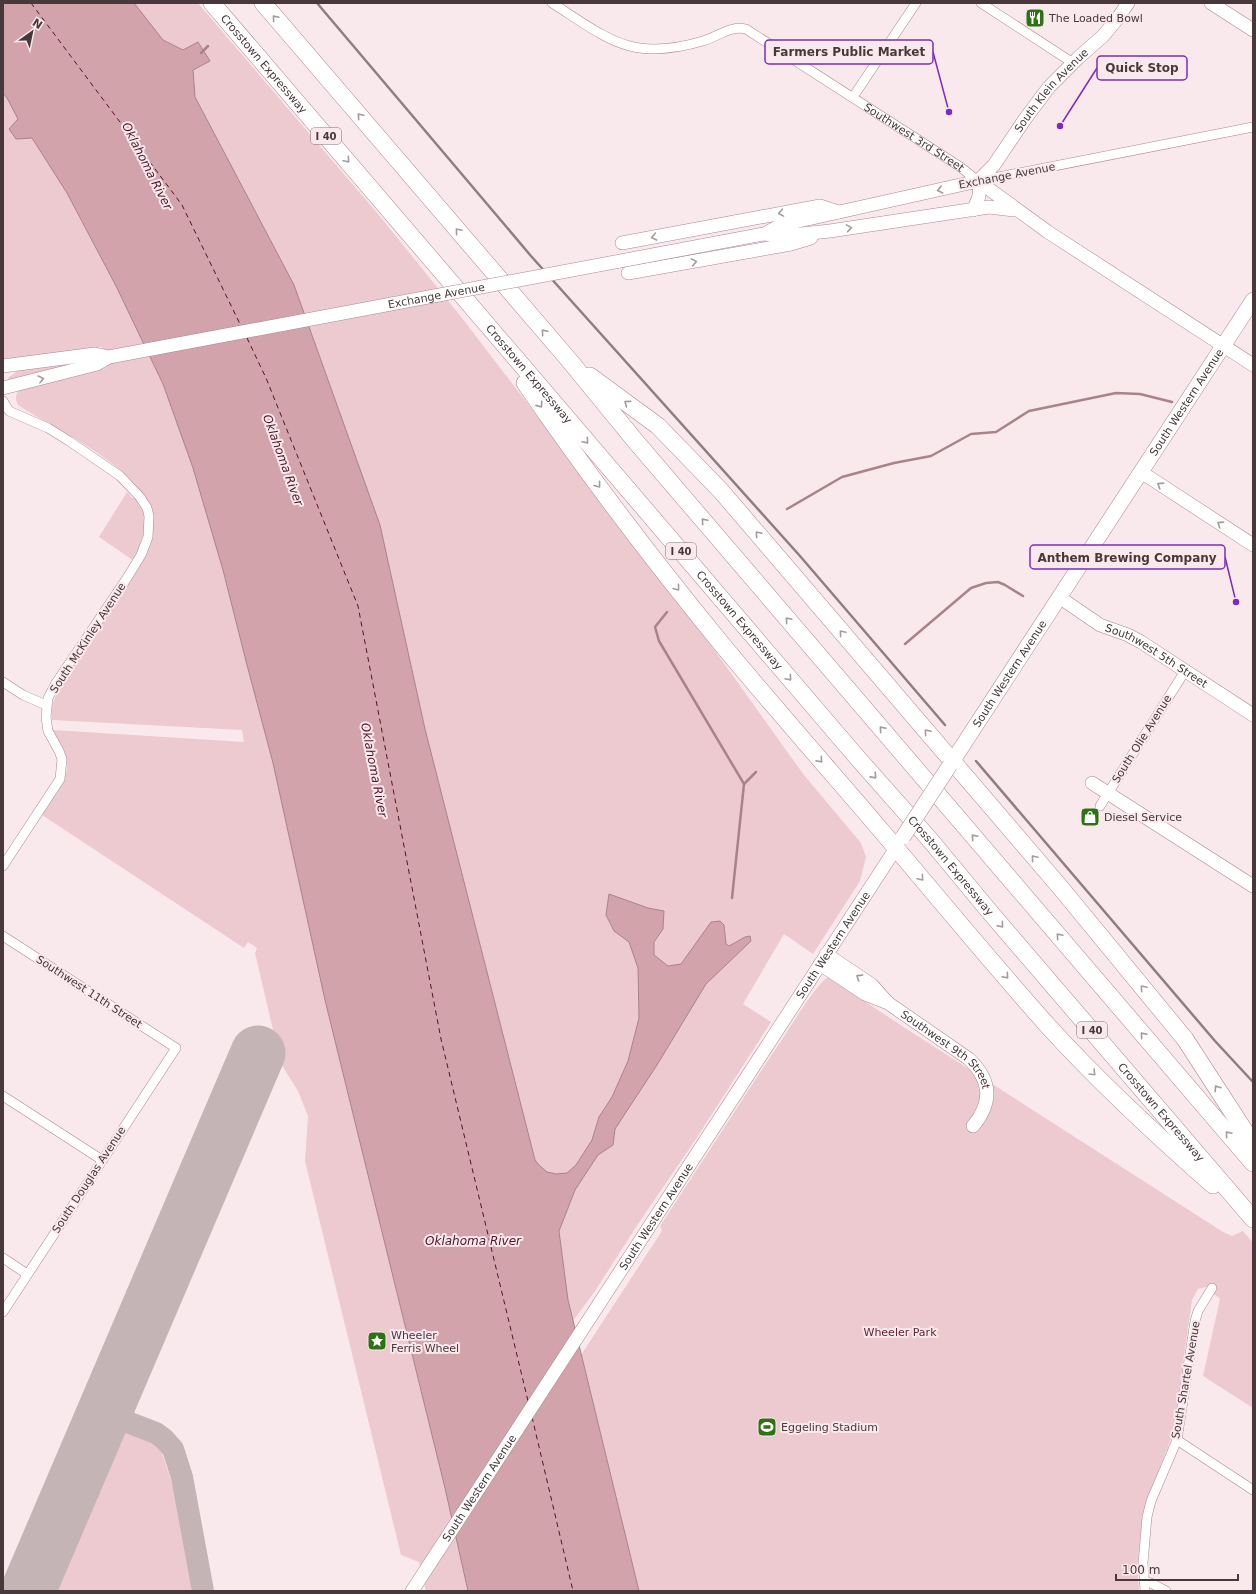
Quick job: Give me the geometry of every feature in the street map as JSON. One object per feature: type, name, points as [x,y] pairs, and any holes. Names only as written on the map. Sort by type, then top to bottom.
[{"type":"highway","name":"Crosstown Expressway","points":[[212,3],[471,304],[855,755],[931,841],[989,911],[1253,1219]]},
{"type":"highway","points":[[263,3],[1253,1163]]},
{"type":"highway","points":[[471,304],[566,442],[681,594],[721,644],[899,842],[1048,1026],[1089,1069],[1166,1144],[1253,1219]]},
{"type":"highway","points":[[569,360],[658,426],[716,485],[951,763],[1060,887],[1185,1039],[1253,1144]]},
{"type":"main road","name":"South Klein Avenue","points":[[978,181],[994,165],[1042,96],[1073,63],[1103,36],[1128,3]]},
{"type":"main road","points":[[1212,3],[1253,30]]},
{"type":"main road","points":[[973,210],[979,198],[980,191],[978,181]]},
{"type":"main road","name":"Southwest 3rd Street","points":[[978,181],[1018,211],[1079,253],[1253,365]]},
{"type":"main road","name":"Exchange Avenue","points":[[764,234],[781,225],[978,181]]},
{"type":"main road","points":[[622,243],[820,206],[838,212]]},
{"type":"main road","name":"Exchange Avenue","points":[[3,388],[97,364],[109,357],[764,234],[782,236],[830,231],[989,207],[1018,211]]},
{"type":"main road","points":[[628,273],[791,244],[830,231]]},
{"type":"main road","name":"South Western Avenue","points":[[412,1591],[1253,300]]},
{"type":"main road","name":"Exchange Avenue","points":[[9,365],[95,354],[109,357]]},
{"type":"main road","points":[[3,380],[9,365]]},
{"type":"main road","points":[[1141,472],[1253,545]]},
{"type":"main road","name":"Southwest 5th Street","points":[[1059,597],[1100,625],[1128,635],[1253,715]]},
{"type":"main road","points":[[1092,783],[1253,886]]},
{"type":"main road","name":"Southwest 9th Street","points":[[823,959],[872,985],[888,1003],[969,1059],[976,1066],[985,1082],[987,1098],[982,1115],[973,1126]]},
{"type":"street","name":"Southwest 3rd Street","points":[[552,3],[614,42],[643,49],[671,48],[713,38],[733,29],[746,29],[959,166],[978,181]]},
{"type":"street","points":[[853,98],[916,3]]},
{"type":"street","points":[[981,3],[1073,63]]},
{"type":"street","name":"Exchange Avenue","points":[[978,181],[1253,127]]},
{"type":"street","points":[[622,243],[628,273]]},
{"type":"street","name":"South McKinley Avenue","points":[[3,401],[9,411],[54,431],[84,450],[120,476],[132,487],[147,508],[149,520],[146,545],[127,578],[56,683],[48,698],[46,705],[48,731],[62,759],[60,778],[3,866]]},
{"type":"street","name":"South Olie Avenue","points":[[1100,806],[1184,671]]},
{"type":"street","points":[[3,682],[24,695],[46,705]]},
{"type":"street","name":"Southwest 11th Street","points":[[3,936],[176,1048]]},
{"type":"street","name":"South Douglas Avenue","points":[[3,1312],[176,1048]]},
{"type":"street","points":[[3,1096],[102,1160]]},
{"type":"street","points":[[3,1258],[27,1274]]},
{"type":"street","name":"South Shartel Avenue","points":[[1145,1591],[1143,1563],[1148,1510],[1177,1440],[1195,1321],[1198,1312],[1212,1288]]},
{"type":"street","points":[[1177,1440],[1253,1490]]},
{"type":"street","points":[[1144,1581],[1152,1583],[1166,1591]]},
{"type":"green space","name":"Wheeler Park","points":[[3,3],[198,3],[378,214],[462,318],[685,609],[804,775],[861,843],[866,857],[860,881],[813,954],[784,934],[743,1004],[771,1022],[694,1142],[640,1221],[595,1291],[573,1321],[581,1355],[660,1234],[662,1230],[660,1227],[662,1223],[798,1014],[817,988],[828,977],[1223,1232],[1232,1236],[1243,1231],[1253,1243],[1253,1408],[1203,1376],[1220,1299],[1206,1287],[1198,1289],[1192,1300],[1173,1434],[1147,1499],[1143,1513],[1137,1568],[1139,1591],[426,1591],[419,1562],[401,1555],[305,1161],[308,1116],[298,1091],[281,1064],[255,953],[257,948],[248,942],[244,948],[42,815],[56,795],[64,780],[66,772],[66,756],[53,730],[244,742],[242,730],[52,720],[53,705],[58,691],[140,565],[99,537],[127,492],[132,498],[145,496],[132,481],[102,456],[18,405],[16,401],[16,396],[19,390],[106,368],[102,347],[3,360]]},
{"type":"green space","points":[[74,362],[75,365],[11,380],[8,378],[19,370]]},
{"type":"green space","points":[[121,1428],[153,1442],[162,1453],[183,1516],[195,1591],[47,1591]]},
{"type":"water","name":"Oklahoma River","points":[[3,3],[134,3],[163,40],[183,50],[198,42],[210,61],[193,70],[195,97],[294,285],[380,525],[425,729],[535,1160],[539,1165],[547,1172],[556,1174],[567,1173],[576,1165],[592,1140],[599,1117],[612,1097],[628,1061],[639,1018],[638,968],[629,942],[614,931],[606,915],[609,894],[648,908],[664,911],[663,929],[654,942],[654,955],[668,966],[681,964],[711,922],[720,921],[724,925],[726,944],[729,946],[745,937],[750,936],[751,941],[706,984],[657,1065],[615,1129],[613,1145],[598,1155],[575,1190],[559,1231],[568,1300],[639,1591],[468,1591],[445,1488],[325,1000],[273,763],[223,570],[193,468],[163,384],[116,286],[67,193],[32,138],[16,139],[9,129],[18,119],[3,93]]},
{"type":"waterway","points":[[201,53],[208,46]]},
{"type":"waterway","points":[[787,509],[842,477],[894,463],[931,456],[971,434],[996,432],[1029,411],[1116,393],[1140,394],[1172,402]]},
{"type":"waterway","points":[[905,644],[971,588],[986,583],[998,582],[1023,596]]},
{"type":"waterway","points":[[667,612],[655,627],[659,641],[744,784]]},
{"type":"waterway","points":[[732,898],[744,784],[756,772]]},
{"type":"ferry route","points":[[31,3],[182,205],[241,326]]},
{"type":"ferry route","points":[[247,338],[266,378],[358,606],[441,1039],[528,1401]]},
{"type":"ferry route","points":[[532,1417],[573,1591]]},
{"type":"taxiway","points":[[104,1413],[156,1433],[173,1449],[182,1477],[203,1591]]},
{"type":"runway","points":[[28,1591],[258,1053]]},
{"type":"railway","points":[[317,3],[531,256],[800,556],[945,725]]},
{"type":"railway","points":[[976,761],[1215,1041],[1253,1082]]},
{"type":"place","name":"The Loaded Bowl","points":[[1035,18]]},
{"type":"place","name":"Farmers Public Market","points":[[949,112]]},
{"type":"place","name":"Quick Stop","points":[[1060,126]]},
{"type":"place","name":"Anthem Brewing Company","points":[[1236,602]]},
{"type":"place","name":"Diesel Service","points":[[1090,817]]},
{"type":"place","name":"Wheeler Ferris Wheel","points":[[377,1341]]},
{"type":"place","name":"Eggeling Stadium","points":[[767,1427]]}]
